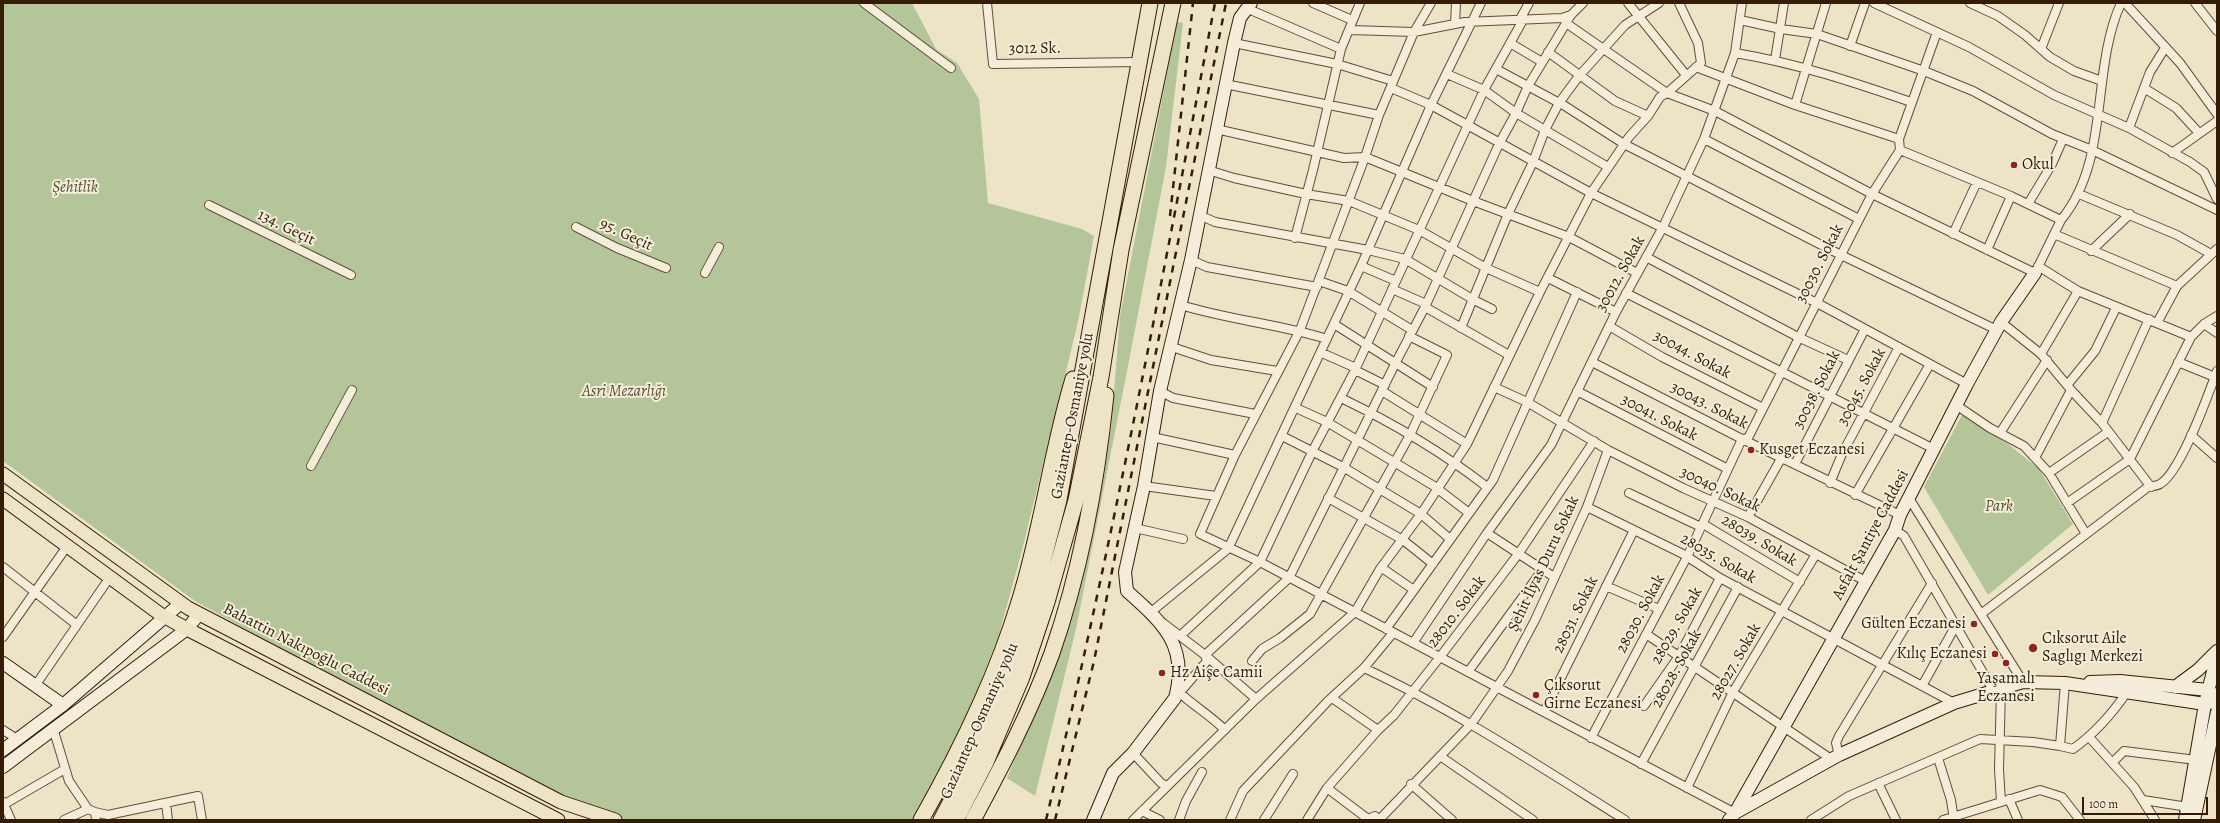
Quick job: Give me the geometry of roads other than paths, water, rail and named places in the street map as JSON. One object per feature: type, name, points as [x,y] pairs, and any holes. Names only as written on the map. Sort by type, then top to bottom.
[{"type":"highway","name":"Gaziantep-Osmaniye yolu","points":[[941,820],[973,759],[1010,672],[1032,603],[1059,500],[1150,3]]},
{"type":"highway","name":"Gaziantep-Osmaniye yolu","points":[[956,820],[986,762],[1022,677],[1047,602],[1076,500],[1101,377],[1121,250],[1173,3]]},
{"type":"highway","points":[[973,820],[1012,746],[1052,653],[1076,571],[1091,503],[1104,412],[1121,250]]},
{"type":"highway","points":[[921,820],[952,765],[994,672],[1019,603],[1039,529],[1064,411],[1095,305]]},
{"type":"main road","name":"Bahattin Nakıpoğlu Caddesi","points":[[3,474],[181,604],[562,802],[615,820]]},
{"type":"main road","points":[[3,499],[166,617],[555,820]]},
{"type":"street","points":[[864,3],[951,68]]},
{"type":"street","name":"3012 Sk.","points":[[987,3],[993,64],[1139,62]]},
{"type":"street","points":[[1313,3],[1352,20]]},
{"type":"street","points":[[1295,238],[1318,150],[1341,49],[1360,3]]},
{"type":"street","points":[[1431,3],[1414,32],[1379,115],[1334,243],[1300,330],[1255,414],[1216,496],[1200,534],[1260,562],[1497,686],[1591,738],[1687,788],[1732,816],[1835,757],[1954,703],[2023,682],[2065,684],[2205,704]]},
{"type":"street","points":[[1455,24],[1456,3]]},
{"type":"street","points":[[1153,614],[1228,548],[1322,353],[1327,338],[1368,250],[1400,172],[1481,3]]},
{"type":"street","points":[[1180,636],[1260,562],[1313,450],[1355,369],[1484,90],[1510,43],[1529,3]]},
{"type":"street","points":[[1204,655],[1289,578],[1356,441],[1425,306],[1452,250],[1472,201],[1528,86],[1571,15],[1583,3]]},
{"type":"street","points":[[1628,3],[1686,75]]},
{"type":"street","points":[[1461,328],[1474,300],[1508,214],[1533,162],[1545,130],[1559,103],[1579,76],[1625,24],[1659,3]]},
{"type":"street","points":[[1133,820],[1256,699],[1355,612],[1382,568],[1421,514],[1467,444],[1540,292],[1591,193],[1624,144],[1648,116],[1660,97],[1667,93],[1701,63],[1698,43],[1679,3]]},
{"type":"street","name":"30012. Sokak","points":[[1413,643],[1487,533],[1551,445],[1616,312],[1664,227],[1685,176],[1704,139],[1727,78],[1735,53],[1742,3]]},
{"type":"street","points":[[1775,60],[1784,3]]},
{"type":"street","points":[[1795,105],[1826,3]]},
{"type":"street","points":[[1850,46],[1865,3]]},
{"type":"street","points":[[1874,3],[1937,32],[2054,95],[2129,128],[2204,172],[2217,199]]},
{"type":"street","points":[[1970,3],[1998,16],[2050,57],[2074,71],[2102,81]]},
{"type":"street","points":[[2041,49],[2059,3]]},
{"type":"street","points":[[2037,269],[2061,220],[2074,204],[2079,194],[2092,150],[2099,114],[2102,81],[2114,18],[2121,3]]},
{"type":"street","points":[[2125,3],[2180,63],[2217,114]]},
{"type":"street","points":[[2195,3],[2217,31]]},
{"type":"street","points":[[1256,699],[1127,591],[1125,583],[1169,346],[1181,306],[1191,260],[1234,43],[1245,8],[1341,49]]},
{"type":"street","points":[[1350,30],[1414,32],[1472,22],[1562,18],[1571,15]]},
{"type":"street","points":[[1740,20],[1781,29],[1817,34],[1924,71],[1973,91],[2063,139],[2092,150],[2217,210]]},
{"type":"street","points":[[1566,23],[1667,93],[1715,111],[1872,194],[1987,250],[2037,269],[2078,291],[2116,308],[2149,319],[2191,337]]},
{"type":"street","points":[[1937,32],[1899,139],[1900,150],[2011,196],[2061,220]]},
{"type":"street","points":[[1234,43],[1337,64],[1392,84],[1499,144],[1591,193],[1664,227],[1816,303],[1967,384]]},
{"type":"street","points":[[1510,43],[1542,62]]},
{"type":"street","points":[[2129,128],[2144,88],[2165,48]]},
{"type":"street","points":[[1548,52],[1615,101],[1648,116]]},
{"type":"street","points":[[1735,53],[1775,60],[1807,68],[1911,102]]},
{"type":"street","points":[[1696,67],[1795,105],[1899,139]]},
{"type":"street","points":[[1496,69],[1559,103],[1624,144],[1685,176],[1841,255],[1999,326],[2044,357],[2102,423],[2151,487]]},
{"type":"street","points":[[1447,74],[1484,90],[1516,113],[1608,167]]},
{"type":"street","points":[[1225,84],[1328,106],[1379,115]]},
{"type":"street","points":[[2144,88],[2176,108],[2199,133]]},
{"type":"street","points":[[2172,153],[2217,121]]},
{"type":"street","points":[[1216,129],[1318,150],[1344,158],[1365,157],[1472,201],[1569,237],[1637,273]]},
{"type":"street","points":[[1704,139],[1859,218]]},
{"type":"street","points":[[2028,204],[2052,164],[2063,139]]},
{"type":"street","name":"30030. Sokak","points":[[1711,501],[1742,439],[1748,438],[1859,218],[1872,194],[1900,150]]},
{"type":"street","points":[[1208,170],[1234,178],[1306,194],[1349,201],[1419,230],[1486,268],[1540,292]]},
{"type":"street","points":[[1953,234],[1977,182]]},
{"type":"street","points":[[2079,194],[2130,214],[2214,252],[2176,286],[2157,323]]},
{"type":"street","points":[[1987,250],[2011,196]]},
{"type":"street","name":"134. Geçit","points":[[208,205],[351,275]]},
{"type":"street","points":[[2091,251],[2130,214]]},
{"type":"street","points":[[1199,215],[1215,222],[1295,238],[1334,243],[1405,259],[1492,309]]},
{"type":"street","name":"95. Geçit","points":[[576,227],[617,248],[666,268]]},
{"type":"street","points":[[2054,234],[2176,286]]},
{"type":"street","points":[[705,272],[719,247]]},
{"type":"street","points":[[1646,257],[1798,337],[1848,360]]},
{"type":"street","points":[[1191,260],[1207,267],[1318,284],[1348,292],[1382,312],[1411,333],[1447,355],[1410,435],[1362,518],[1310,614],[1280,638],[1262,649],[1252,661]]},
{"type":"street","points":[[1361,266],[1396,281]]},
{"type":"street","name":"Asfalt Şantiye Caddesi","points":[[1732,816],[1867,582],[1895,530],[1900,515],[1956,405],[1999,326],[2037,269]]},
{"type":"street","points":[[1548,278],[1616,312]]},
{"type":"street","points":[[1392,289],[1425,306],[1509,355]]},
{"type":"street","points":[[2000,433],[2044,357],[2078,291]]},
{"type":"street","points":[[1230,820],[1243,791],[1332,698],[1364,668],[1390,631],[1414,590],[1493,480],[1577,292]]},
{"type":"street","points":[[1626,293],[1934,449]]},
{"type":"street","points":[[1181,306],[1211,315],[1300,330],[1327,338]]},
{"type":"street","points":[[2035,458],[2069,387],[2095,351],[2116,308]]},
{"type":"street","points":[[2067,503],[2130,459],[2191,337],[2204,324],[2217,316]]},
{"type":"street","points":[[2102,423],[2149,319]]},
{"type":"street","points":[[1334,324],[1367,343],[1433,387]]},
{"type":"street","points":[[2204,324],[2217,333]]},
{"type":"street","name":"30044. Sokak","points":[[1609,326],[1662,357],[1762,408]]},
{"type":"street","name":"30038. Sokak","points":[[1795,464],[1865,329]]},
{"type":"street","points":[[1169,346],[1211,360],[1277,371]]},
{"type":"street","name":"30045. Sokak","points":[[1830,483],[1842,454],[1900,348]]},
{"type":"street","points":[[1322,353],[1355,369],[1420,416],[1467,444]]},
{"type":"street","name":"30043. Sokak","points":[[1592,362],[1742,439],[1782,457],[1830,483],[1900,515]]},
{"type":"street","points":[[1981,614],[2086,534],[2151,487],[2160,484],[2170,474],[2191,435],[2216,376],[2178,362]]},
{"type":"street","points":[[1855,495],[1930,364]]},
{"type":"street","name":"30040. Sokak","points":[[1494,387],[1527,402],[1608,450],[1711,501],[1748,517],[1867,582]]},
{"type":"street","points":[[311,466],[352,390]]},
{"type":"street","points":[[1160,391],[1173,398],[1255,414]]},
{"type":"street","name":"30041. Sokak","points":[[1577,392],[1728,469]]},
{"type":"street","points":[[1341,398],[1371,413],[1455,462],[1487,487]]},
{"type":"street","points":[[1956,405],[2000,433],[2024,446],[2049,473],[2086,534]]},
{"type":"street","points":[[1296,408],[1327,422],[1356,441],[1395,462],[1437,488],[1469,514]]},
{"type":"street","points":[[2049,473],[2108,432]]},
{"type":"street","points":[[2191,435],[2217,458]]},
{"type":"street","points":[[1282,436],[1313,450],[1421,514],[1450,539]]},
{"type":"street","points":[[1152,437],[1235,455]]},
{"type":"street","name":"28010. Sokak","points":[[1306,820],[1327,788],[1378,730],[1394,715],[1519,554],[1594,441]]},
{"type":"street","name":"Şehit İlyas Duru Sokak","points":[[1327,788],[1368,819],[1375,816],[1379,820],[1411,784],[1472,723],[1508,671],[1532,626],[1587,507],[1608,450]]},
{"type":"street","points":[[1748,517],[1782,457]]},
{"type":"street","points":[[1144,486],[1216,496]]},
{"type":"street","name":"28039. Sokak","points":[[1629,493],[1702,526],[1800,582]]},
{"type":"street","points":[[1328,498],[1403,540],[1433,564]]},
{"type":"street","points":[[1909,498],[2023,682]]},
{"type":"street","name":"28030. Sokak","points":[[1591,738],[1687,557],[1702,526],[1711,501]]},
{"type":"street","name":"28035. Sokak","points":[[1587,507],[1687,557],[1720,578],[1954,703]]},
{"type":"street","points":[[1135,528],[1183,539]]},
{"type":"street","name":"28031. Sokak","points":[[1544,712],[1634,530]]},
{"type":"street","points":[[1895,530],[1904,536],[1956,625],[1997,689],[2005,800],[2018,820]]},
{"type":"street","points":[[1487,533],[1554,577]]},
{"type":"street","points":[[3,637],[68,545]]},
{"type":"street","name":"28027. Sokak","points":[[1687,788],[1733,692],[1816,554]]},
{"type":"street","points":[[3,567],[34,593],[77,625]]},
{"type":"street","points":[[1382,568],[1414,590]]},
{"type":"street","points":[[1468,672],[1543,569]]},
{"type":"street","points":[[35,686],[110,576]]},
{"type":"street","name":"28029. Sokak","points":[[1644,706],[1679,656],[1720,578]]},
{"type":"street","points":[[1835,757],[1836,743],[1839,736],[1932,583]]},
{"type":"street","points":[[1606,586],[1659,609]]},
{"type":"street","name":"28028. Sokak","points":[[1641,764],[1738,587]]},
{"type":"street","points":[[3,750],[62,706],[181,604]]},
{"type":"street","points":[[3,767],[53,728],[187,629],[199,614]]},
{"type":"street","points":[[1153,614],[1172,639],[1177,657],[1179,676],[1178,696]]},
{"type":"street","points":[[1922,686],[1956,625]]},
{"type":"street","points":[[1646,634],[1784,727],[1811,748],[1835,757]]},
{"type":"street","points":[[2175,687],[2198,670],[2217,651]]},
{"type":"street","points":[[1093,820],[1113,773],[1133,753],[1207,661],[1204,655]]},
{"type":"street","points":[[2185,820],[2205,704],[2214,696],[2217,655]]},
{"type":"street","points":[[3,663],[62,706]]},
{"type":"street","points":[[1364,668],[1412,691],[1472,723],[1625,820]]},
{"type":"street","points":[[2065,684],[2120,681],[2175,687],[2214,696]]},
{"type":"street","points":[[2060,746],[2065,684]]},
{"type":"street","points":[[1811,820],[1849,796],[1980,739],[2060,746],[2073,749],[2089,737],[2116,707],[2127,692]]},
{"type":"street","points":[[1178,696],[1212,718],[1224,730]]},
{"type":"street","points":[[1332,698],[1378,730]]},
{"type":"street","points":[[2194,820],[2217,712]]},
{"type":"street","points":[[53,728],[69,781],[93,814]]},
{"type":"street","points":[[3,730],[17,740]]},
{"type":"street","points":[[2089,737],[2113,762],[2143,800],[2155,820]]},
{"type":"street","points":[[2113,762],[2124,751],[2196,760]]},
{"type":"street","points":[[1133,753],[1161,783],[1167,786]]},
{"type":"street","points":[[1440,756],[1534,820]]},
{"type":"street","points":[[1938,758],[1951,800],[1954,819]]},
{"type":"street","points":[[11,820],[3,804],[65,769]]},
{"type":"street","points":[[1179,820],[1186,801],[1202,772]]},
{"type":"street","points":[[1264,820],[1293,774]]},
{"type":"street","points":[[1878,783],[1896,820]]},
{"type":"street","points":[[1411,784],[1452,820]]},
{"type":"street","points":[[1943,820],[1954,819],[2031,791],[2047,790],[2062,797],[2080,820]]},
{"type":"street","points":[[64,820],[93,814],[123,816],[166,803],[198,796],[202,820]]},
{"type":"street","points":[[2143,800],[2188,807]]},
{"type":"street","points":[[166,803],[168,820]]},
{"type":"street","points":[[1142,811],[1160,820]]},
{"type":"railway","points":[[1170,216],[1193,3]]},
{"type":"railway","points":[[1046,820],[1093,617],[1156,310],[1215,3]]},
{"type":"railway","points":[[1055,820],[1094,661],[1226,3]]},
{"type":"place","name":"Okul","points":[[2014,165]]},
{"type":"place","name":"Kusget Eczanesi","points":[[1751,450]]},
{"type":"place","name":"Gülten Eczanesi","points":[[1974,624]]},
{"type":"place","name":"Cıksorut Aile Saglıgı Merkezi","points":[[2033,648]]},
{"type":"place","name":"Kılıç Eczanesi","points":[[1995,654]]},
{"type":"place","name":"Yaşamalı Eczanesi","points":[[2006,663]]},
{"type":"place","name":"Hz Aişe Camii","points":[[1162,673]]},
{"type":"place","name":"Çıksorut Girne Eczanesi","points":[[1536,695]]},
{"type":"park label","name":"Şehitlik","points":[[75,188]]},
{"type":"park label","name":"Asri Mezarlığı","points":[[624,392]]},
{"type":"park label","name":"Park","points":[[1999,507]]}]
